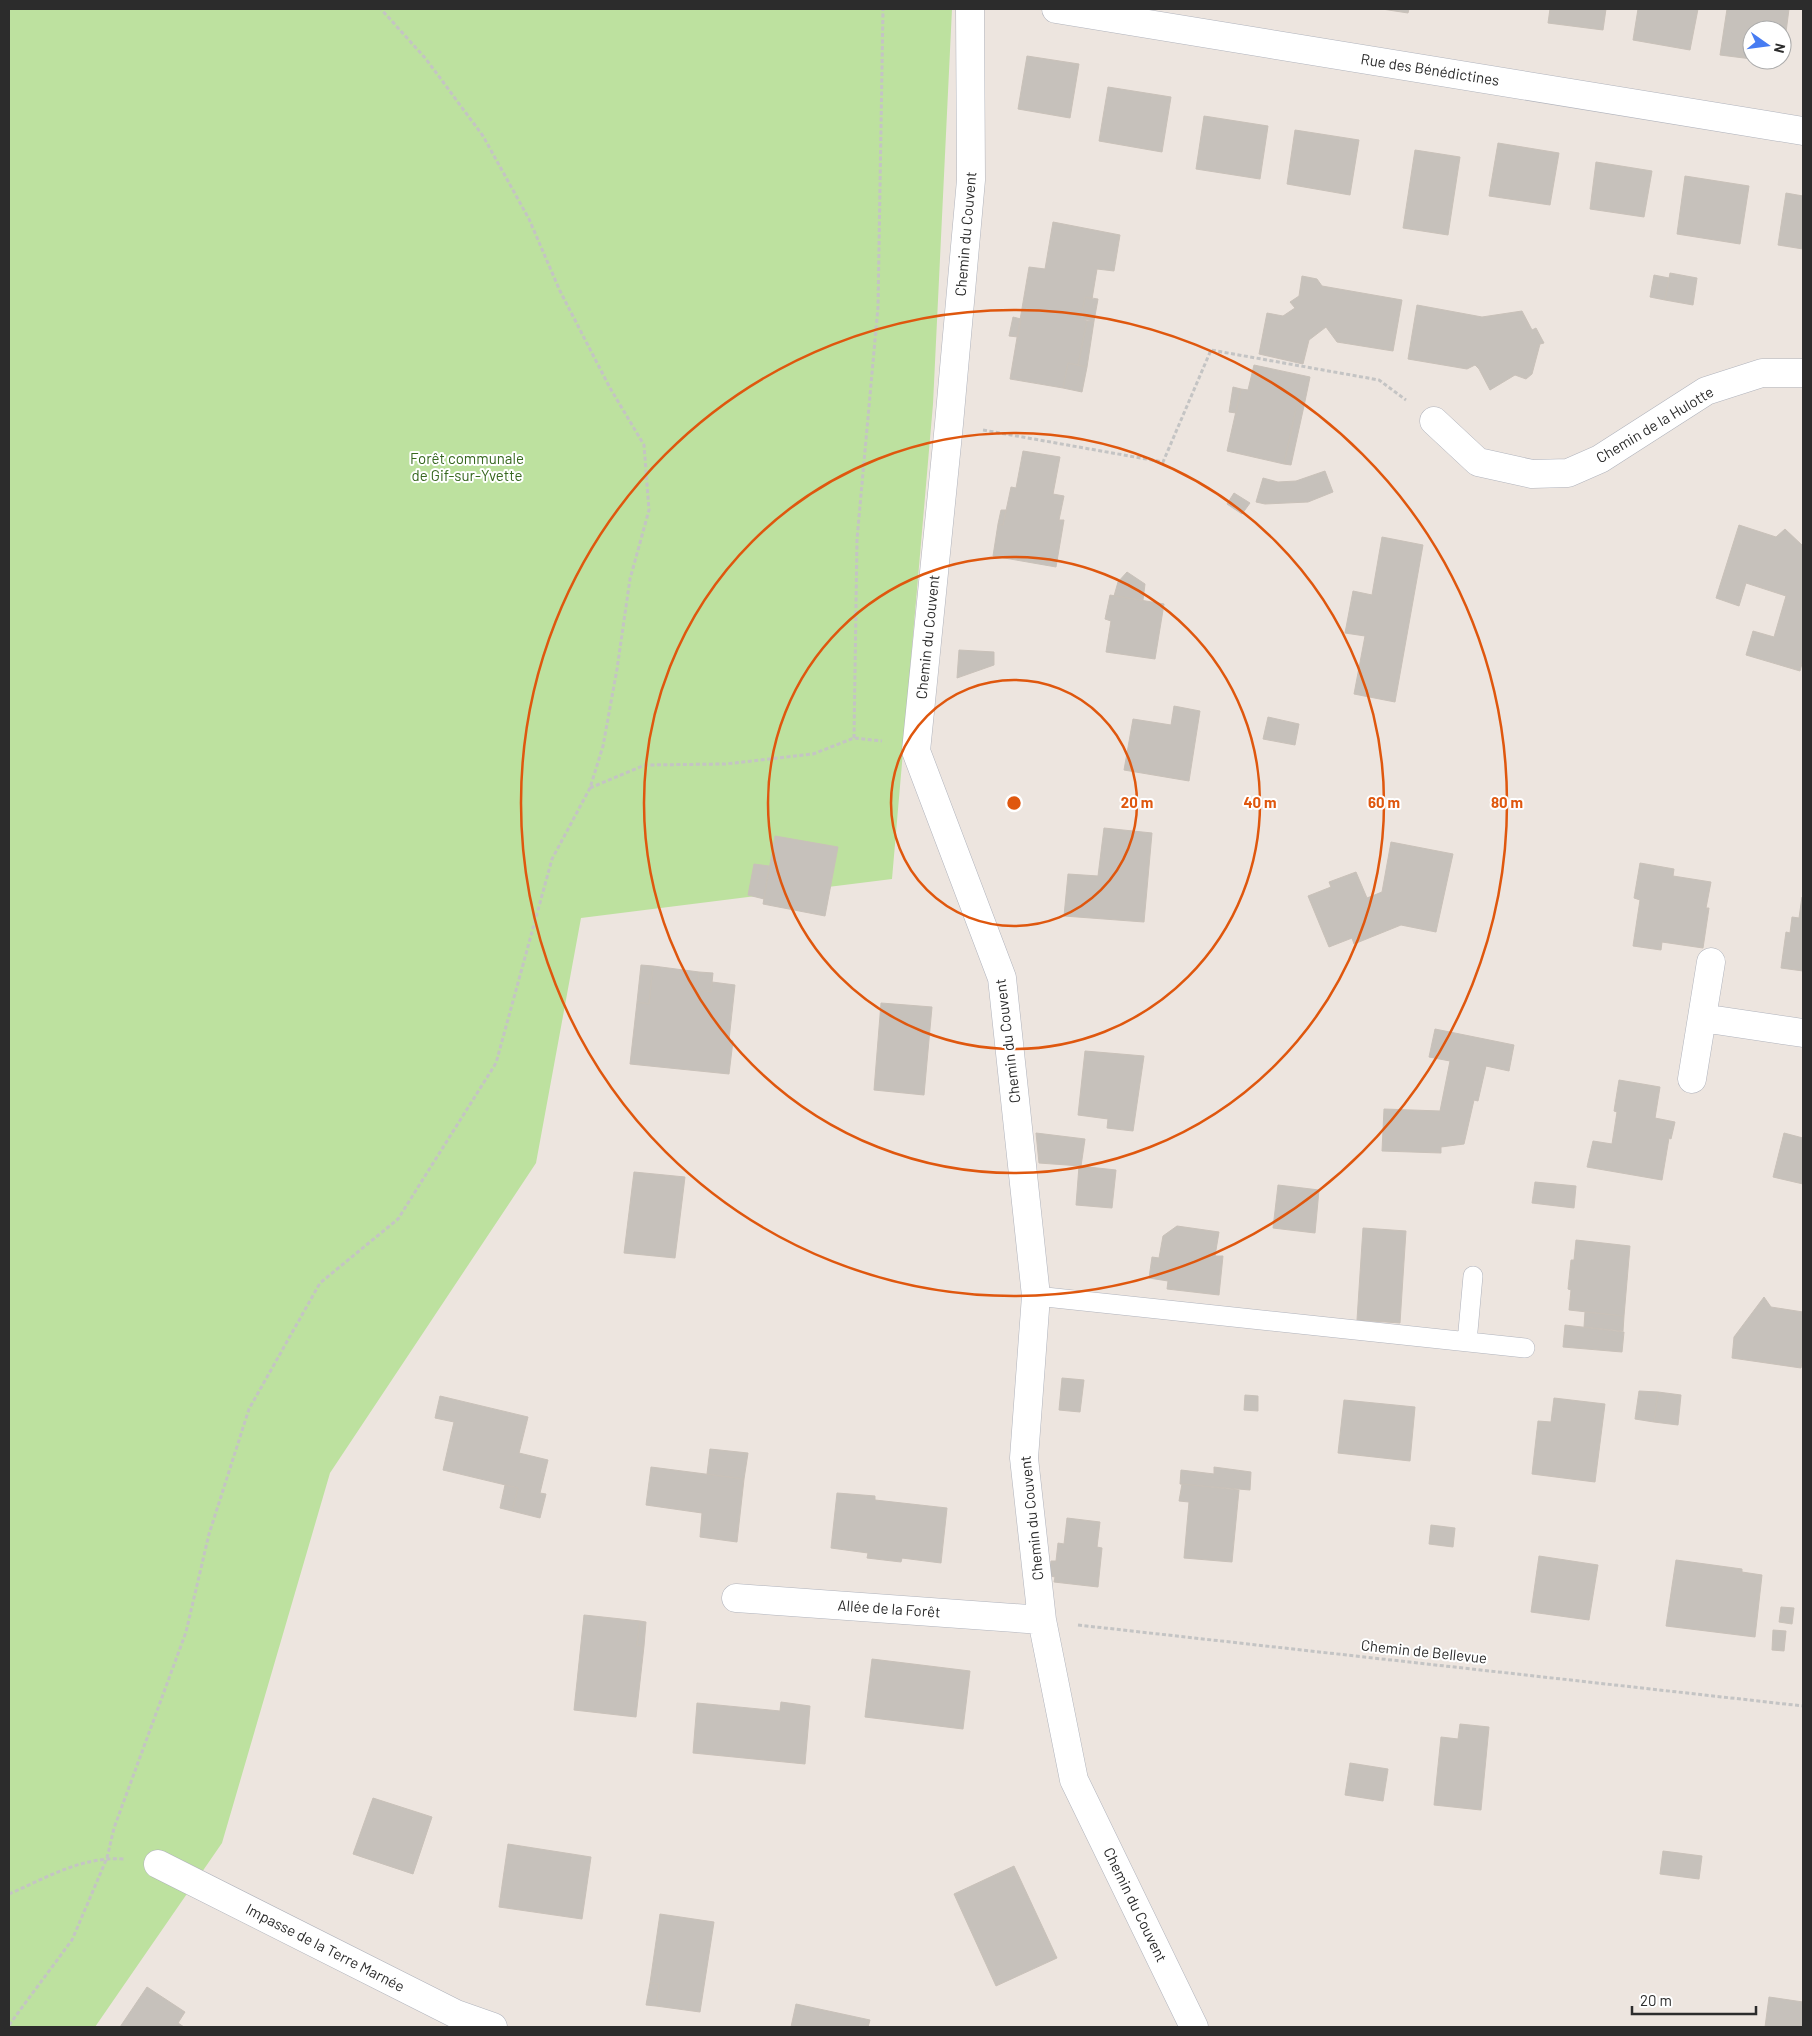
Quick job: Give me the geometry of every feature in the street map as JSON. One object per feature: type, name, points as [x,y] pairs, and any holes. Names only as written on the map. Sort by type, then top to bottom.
[{"type":"street","name":"Chemin du Couvent","points":[[970,9],[971,180],[916,751],[1002,978],[1036,1296],[1024,1458],[1042,1620],[1074,1780],[1194,2027]]},
{"type":"street","name":"Rue des Bénédictines","points":[[1056,9],[1803,132]]},
{"type":"street","name":"Chemin de la Hulotte","points":[[1434,421],[1478,462],[1532,474],[1568,473],[1600,459],[1706,391],[1762,373],[1803,373]]},
{"type":"street","points":[[1692,1079],[1711,962]]},
{"type":"street","points":[[1702,1018],[1803,1033]]},
{"type":"street","name":"Allée de la Forêt","points":[[736,1598],[1042,1620]]},
{"type":"street","name":"Impasse de la Terre Marnée","points":[[158,1864],[456,2014],[493,2027]]},
{"type":"lane","points":[[1467,1342],[1474,1276]]},
{"type":"lane","points":[[1036,1296],[1525,1348]]},
{"type":"path","points":[[9,2025],[72,1940],[108,1858],[117,1819],[186,1632],[209,1534],[249,1409],[320,1283],[398,1219],[496,1063],[552,859],[590,788],[603,746],[617,669],[630,579],[649,510],[644,445],[610,388],[560,291],[529,219],[482,136],[426,59],[381,9]]},
{"type":"path","points":[[854,738],[857,540],[878,307],[883,9]]},
{"type":"path","points":[[949,424],[1163,462],[1212,350],[1379,380],[1434,421]]},
{"type":"path","points":[[590,788],[645,765],[725,764],[813,754],[854,738],[882,741],[916,751]]},
{"type":"path","name":"Chemin de Bellevue","points":[[1042,1620],[1803,1706]]},
{"type":"path","points":[[9,1894],[79,1863],[108,1858]]},
{"type":"green space","name":"Forêt communale de Gif-sur-Yvette","points":[[9,9],[952,9],[933,404],[892,879],[581,918],[536,1163],[330,1473],[222,1843],[95,2027],[9,2027]]},
{"type":"building","points":[[1382,9],[1409,9],[1408,13]]},
{"type":"building","points":[[1550,9],[1606,9],[1603,30],[1548,23]]},
{"type":"building","points":[[1638,9],[1698,9],[1690,50],[1633,40]]},
{"type":"building","points":[[1727,9],[1789,9],[1788,20],[1742,20],[1742,58],[1720,55]]},
{"type":"building","points":[[1027,56],[1079,64],[1070,118],[1018,109]]},
{"type":"building","points":[[1108,87],[1171,97],[1162,152],[1099,141]]},
{"type":"building","points":[[1204,116],[1268,126],[1260,179],[1196,169]]},
{"type":"building","points":[[1295,130],[1359,140],[1350,195],[1287,184]]},
{"type":"building","points":[[1498,143],[1559,153],[1550,205],[1489,196]]},
{"type":"building","points":[[1415,150],[1460,157],[1448,235],[1403,228]]},
{"type":"building","points":[[1596,162],[1652,171],[1644,217],[1590,209]]},
{"type":"building","points":[[1685,176],[1749,186],[1740,244],[1677,234]]},
{"type":"building","points":[[1786,193],[1803,196],[1803,249],[1778,245]]},
{"type":"building","points":[[1053,222],[1120,235],[1114,271],[1097,269],[1092,299],[1085,297],[1081,319],[1087,321],[1078,365],[1068,363],[1063,388],[1010,379],[1029,267],[1045,269]]},
{"type":"building","points":[[1670,273],[1697,278],[1693,305],[1665,300]]},
{"type":"building","points":[[1654,275],[1669,278],[1665,300],[1650,297]]},
{"type":"building","points":[[1302,276],[1317,279],[1322,286],[1402,300],[1393,351],[1337,342],[1326,327],[1309,340],[1303,364],[1259,354],[1267,313],[1283,316],[1295,308],[1290,302],[1299,296]]},
{"type":"building","points":[[1085,297],[1098,299],[1094,321],[1081,319]]},
{"type":"building","points":[[1417,305],[1482,317],[1522,311],[1532,330],[1536,328],[1544,343],[1540,344],[1532,374],[1526,379],[1515,375],[1490,390],[1475,365],[1467,369],[1408,359]]},
{"type":"building","points":[[1013,317],[1021,319],[1018,337],[1009,336]]},
{"type":"building","points":[[1087,321],[1094,321],[1087,367],[1078,365]]},
{"type":"building","points":[[1068,363],[1087,367],[1082,392],[1063,388]]},
{"type":"building","points":[[1254,365],[1310,377],[1304,406],[1297,404],[1284,464],[1227,451],[1241,389],[1248,390]]},
{"type":"building","points":[[1233,387],[1241,389],[1236,413],[1229,412]]},
{"type":"building","points":[[1297,404],[1304,406],[1291,465],[1284,464]]},
{"type":"building","points":[[1023,451],[1060,457],[1053,494],[1064,496],[1059,520],[1064,520],[1056,567],[993,556],[998,524],[1003,525],[1011,487],[1016,488]]},
{"type":"building","points":[[1325,471],[1333,492],[1308,502],[1265,504],[1256,502],[1263,478],[1278,482],[1296,481]]},
{"type":"building","points":[[1234,493],[1250,503],[1242,514],[1227,504]]},
{"type":"building","points":[[1001,510],[1006,510],[1003,525],[998,524]]},
{"type":"building","points":[[1739,525],[1776,537],[1785,529],[1803,546],[1803,660],[1800,671],[1746,655],[1753,631],[1774,637],[1786,596],[1746,583],[1739,606],[1716,598]]},
{"type":"building","points":[[1382,537],[1423,545],[1395,702],[1354,694],[1365,636],[1345,633],[1353,591],[1372,595]]},
{"type":"building","points":[[1127,572],[1145,584],[1143,600],[1114,596],[1118,582]]},
{"type":"building","points":[[1110,595],[1164,604],[1155,659],[1106,652],[1111,621],[1105,619]]},
{"type":"building","points":[[959,650],[994,652],[994,665],[957,678]]},
{"type":"building","points":[[1174,706],[1200,711],[1189,781],[1124,770],[1133,719],[1171,725]]},
{"type":"building","points":[[1268,717],[1299,724],[1295,745],[1263,739]]},
{"type":"building","points":[[1104,828],[1152,833],[1144,922],[1064,916],[1068,874],[1098,876]]},
{"type":"building","points":[[775,836],[838,847],[825,916],[763,904]]},
{"type":"building","points":[[1391,842],[1453,854],[1436,932],[1401,925],[1354,944],[1352,938],[1329,947],[1308,896],[1331,887],[1329,882],[1356,872],[1367,898],[1382,892]]},
{"type":"building","points":[[1640,863],[1674,869],[1673,876],[1711,882],[1706,908],[1709,908],[1703,948],[1662,942],[1661,950],[1633,946],[1640,900],[1634,898]]},
{"type":"building","points":[[754,864],[769,866],[764,899],[748,895]]},
{"type":"building","points":[[1802,897],[1803,971],[1781,968],[1786,932],[1790,933],[1792,917],[1799,918]]},
{"type":"building","points":[[641,965],[653,966],[649,1004],[637,1002]]},
{"type":"building","points":[[653,966],[699,972],[697,990],[711,992],[712,982],[735,985],[729,1040],[733,1041],[729,1074],[630,1064],[637,1002],[649,1004]]},
{"type":"building","points":[[699,972],[713,973],[711,992],[697,990]]},
{"type":"building","points":[[881,1003],[932,1007],[924,1095],[874,1090]]},
{"type":"building","points":[[1435,1029],[1514,1045],[1509,1071],[1486,1066],[1478,1101],[1474,1100],[1464,1144],[1441,1147],[1441,1153],[1382,1151],[1384,1109],[1440,1111],[1450,1061],[1429,1057]]},
{"type":"building","points":[[1085,1051],[1144,1056],[1133,1131],[1107,1128],[1108,1119],[1078,1115]]},
{"type":"building","points":[[1619,1080],[1660,1087],[1655,1118],[1675,1122],[1671,1139],[1669,1138],[1662,1180],[1587,1167],[1593,1141],[1612,1144],[1617,1112],[1614,1111]]},
{"type":"building","points":[[1036,1133],[1085,1139],[1081,1166],[1039,1163]]},
{"type":"building","points":[[1784,1133],[1803,1138],[1803,1184],[1773,1177]]},
{"type":"building","points":[[1079,1166],[1116,1170],[1112,1208],[1076,1205]]},
{"type":"building","points":[[634,1172],[685,1177],[675,1258],[624,1253]]},
{"type":"building","points":[[1535,1182],[1576,1186],[1574,1208],[1532,1203]]},
{"type":"building","points":[[1278,1185],[1319,1190],[1315,1233],[1273,1228]]},
{"type":"building","points":[[1177,1226],[1219,1232],[1215,1256],[1223,1256],[1219,1295],[1167,1289],[1168,1281],[1149,1278],[1152,1257],[1159,1258],[1163,1236]]},
{"type":"building","points":[[1363,1228],[1406,1231],[1400,1323],[1357,1320]]},
{"type":"building","points":[[1576,1240],[1630,1246],[1624,1316],[1569,1310],[1571,1290],[1568,1289],[1571,1260],[1574,1260]]},
{"type":"building","points":[[1764,1297],[1771,1307],[1803,1312],[1803,1358],[1801,1368],[1732,1358],[1734,1337]]},
{"type":"building","points":[[1585,1312],[1624,1316],[1623,1331],[1584,1327]]},
{"type":"building","points":[[1565,1325],[1624,1332],[1622,1352],[1563,1347]]},
{"type":"building","points":[[1062,1378],[1084,1380],[1080,1412],[1059,1410]]},
{"type":"building","points":[[1639,1391],[1658,1392],[1654,1422],[1635,1419]]},
{"type":"building","points":[[1658,1392],[1681,1395],[1678,1425],[1654,1422]]},
{"type":"building","points":[[1245,1395],[1258,1396],[1258,1411],[1244,1410]]},
{"type":"building","points":[[440,1396],[528,1417],[519,1453],[548,1460],[540,1493],[546,1494],[540,1518],[512,1511],[518,1488],[443,1470],[454,1422],[435,1418]]},
{"type":"building","points":[[1554,1398],[1605,1404],[1595,1482],[1532,1474],[1538,1421],[1551,1422]]},
{"type":"building","points":[[1344,1400],[1415,1407],[1410,1461],[1338,1453]]},
{"type":"building","points":[[710,1449],[748,1453],[744,1479],[707,1474]]},
{"type":"building","points":[[651,1467],[744,1479],[737,1542],[700,1537],[702,1513],[646,1505]]},
{"type":"building","points":[[1214,1467],[1251,1472],[1250,1490],[1180,1484],[1181,1470],[1214,1474]]},
{"type":"building","points":[[1182,1484],[1239,1490],[1232,1562],[1184,1558],[1189,1502],[1179,1501]]},
{"type":"building","points":[[505,1485],[518,1488],[512,1511],[500,1508]]},
{"type":"building","points":[[837,1493],[875,1496],[875,1500],[947,1508],[941,1563],[902,1558],[901,1562],[867,1558],[868,1553],[831,1548]]},
{"type":"building","points":[[1067,1518],[1100,1522],[1097,1547],[1102,1548],[1098,1587],[1054,1582],[1055,1577],[1050,1576],[1051,1561],[1056,1561],[1058,1543],[1064,1544]]},
{"type":"building","points":[[1431,1525],[1455,1528],[1453,1547],[1429,1544]]},
{"type":"building","points":[[1539,1556],[1598,1565],[1589,1620],[1531,1612]]},
{"type":"building","points":[[1676,1560],[1742,1569],[1742,1572],[1762,1575],[1755,1637],[1666,1626]]},
{"type":"building","points":[[1781,1607],[1794,1608],[1792,1624],[1779,1622]]},
{"type":"building","points":[[584,1615],[640,1621],[637,1645],[644,1646],[636,1717],[574,1710]]},
{"type":"building","points":[[640,1621],[646,1622],[644,1646],[637,1645]]},
{"type":"building","points":[[1773,1630],[1786,1631],[1784,1651],[1772,1650]]},
{"type":"building","points":[[872,1659],[970,1671],[963,1729],[865,1717]]},
{"type":"building","points":[[781,1702],[810,1706],[805,1764],[693,1753],[697,1703],[780,1711]]},
{"type":"building","points":[[1460,1724],[1489,1727],[1481,1810],[1434,1805],[1441,1737],[1458,1739]]},
{"type":"building","points":[[1350,1763],[1388,1769],[1383,1801],[1345,1795]]},
{"type":"building","points":[[373,1798],[432,1817],[413,1874],[353,1854]]},
{"type":"building","points":[[508,1844],[591,1857],[582,1919],[499,1907]]},
{"type":"building","points":[[1663,1851],[1702,1856],[1699,1879],[1660,1874]]},
{"type":"building","points":[[1014,1866],[1057,1958],[996,1986],[954,1894]]},
{"type":"building","points":[[660,1914],[714,1922],[700,2012],[656,2006],[659,1984],[650,1983]]},
{"type":"building","points":[[650,1983],[659,1984],[656,2006],[646,2005]]},
{"type":"building","points":[[147,1987],[185,2012],[178,2023],[184,2027],[120,2027]]},
{"type":"building","points":[[1769,1997],[1803,2002],[1803,2027],[1765,2027]]},
{"type":"building","points":[[796,2004],[870,2020],[868,2027],[791,2027]]}]
